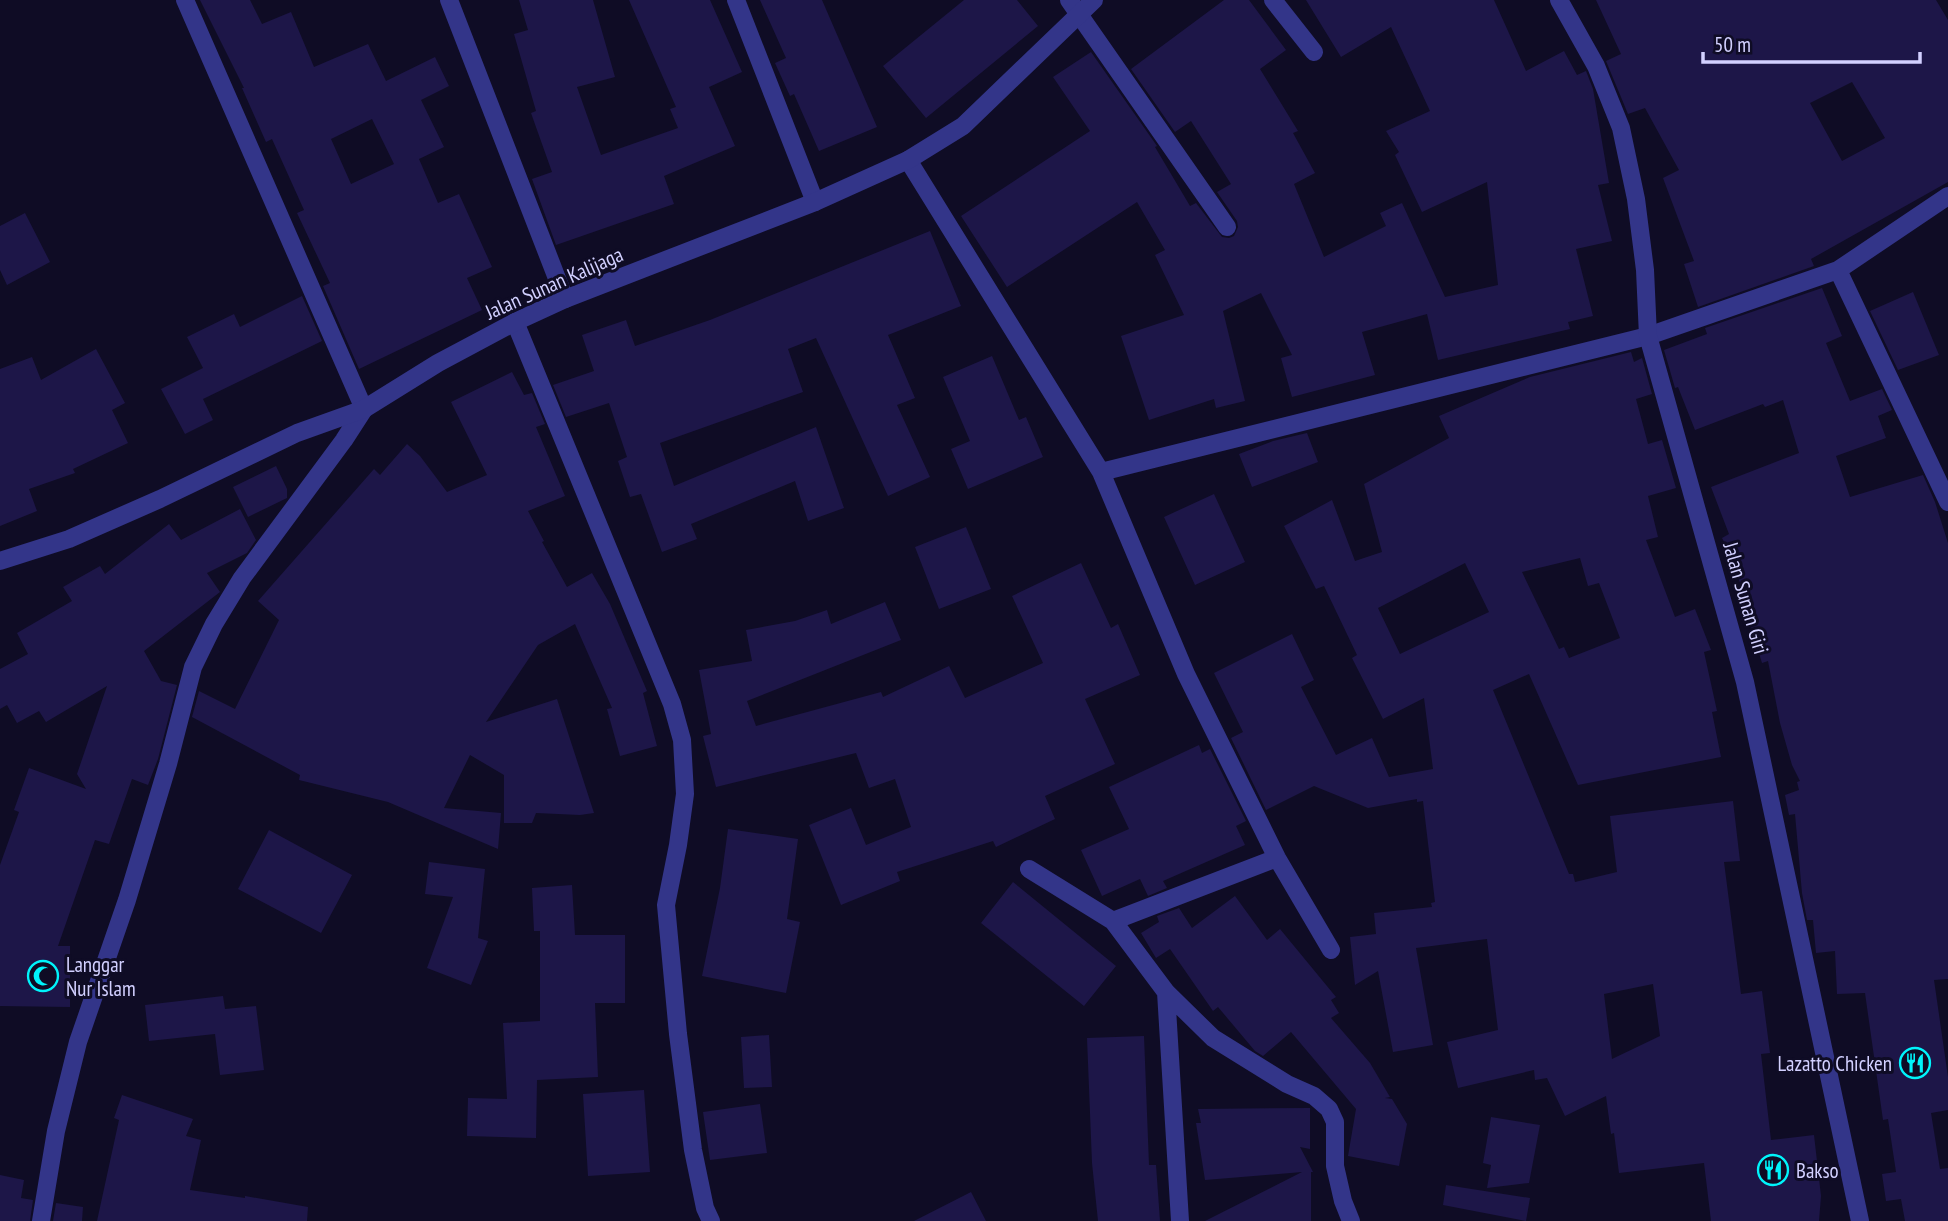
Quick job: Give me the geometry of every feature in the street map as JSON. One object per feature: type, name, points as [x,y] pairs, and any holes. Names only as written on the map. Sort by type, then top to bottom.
[{"type":"street","points":[[41,1221],[56,1131],[78,1042],[127,900],[168,764],[193,667],[214,624],[242,578],[344,440],[364,408],[185,0]]},
{"type":"street","points":[[449,0],[565,299]]},
{"type":"street","points":[[736,0],[815,202]]},
{"type":"street","points":[[1069,0],[1227,227]]},
{"type":"street","name":"Jalan Sunan Kalijaga","points":[[0,561],[69,539],[298,433],[364,408],[438,363],[565,299],[815,202],[908,160],[963,126],[1094,0]]},
{"type":"street","points":[[1273,0],[1314,52]]},
{"type":"street","name":"Jalan Sunan Giri","points":[[1559,0],[1596,66],[1621,128],[1645,270],[1648,336],[1745,682],[1860,1221]]},
{"type":"street","points":[[908,160],[1101,472],[1186,674],[1277,858],[1331,950]]},
{"type":"street","points":[[1101,472],[1648,336],[1838,270],[1948,196]]},
{"type":"street","points":[[1838,270],[1948,502]]},
{"type":"street","points":[[515,322],[672,704],[682,740],[685,794],[666,905],[678,1034],[693,1150],[705,1208],[712,1221]]},
{"type":"street","points":[[1113,921],[1277,858]]},
{"type":"street","points":[[1029,869],[1113,921],[1166,992],[1213,1038],[1287,1084],[1314,1096],[1329,1108],[1335,1122],[1335,1166],[1351,1221]]},
{"type":"street","points":[[1166,992],[1180,1221]]},
{"type":"building","points":[[200,0],[250,0],[262,24],[291,12],[314,67],[368,44],[386,81],[435,57],[449,86],[421,100],[444,147],[419,159],[438,203],[459,194],[492,267],[467,278],[482,310],[359,369],[323,286],[330,283],[297,213],[304,210],[272,139],[266,142],[244,88]],"holes":[[[372,119],[394,164],[351,184],[331,139]]]},
{"type":"building","points":[[519,0],[593,0],[615,77],[577,87],[601,155],[678,128],[670,109],[676,107],[629,0],[710,0],[742,72],[709,87],[735,146],[664,176],[674,204],[556,245],[532,179],[552,172],[531,113],[536,111],[514,34],[528,30]]},
{"type":"building","points":[[760,0],[822,0],[877,127],[819,151],[794,94],[790,96],[775,63],[786,58]]},
{"type":"building","points":[[964,0],[1017,0],[1038,26],[926,118],[883,66]]},
{"type":"building","points":[[1224,0],[1249,0],[1286,50],[1260,69],[1298,131],[1293,133],[1315,173],[1294,184],[1324,257],[1386,226],[1380,213],[1402,203],[1445,297],[1498,285],[1487,182],[1422,212],[1395,155],[1399,152],[1386,131],[1430,111],[1391,27],[1341,57],[1306,0],[1494,0],[1526,71],[1564,51],[1577,75],[1586,71],[1593,89],[1609,183],[1598,185],[1612,241],[1576,249],[1593,316],[1568,322],[1570,329],[1438,360],[1427,314],[1362,332],[1375,375],[1292,397],[1281,358],[1292,355],[1261,293],[1223,311],[1245,401],[1216,408],[1214,399],[1149,420],[1121,336],[1184,315],[1155,255],[1165,250],[1137,202],[1007,287],[961,216],[1090,131],[1053,77],[1091,52],[1157,146],[1155,147],[1190,206],[1196,203],[1222,237],[1234,236],[1238,227],[1237,221],[1217,192],[1231,184],[1191,121],[1175,132],[1131,69]]},
{"type":"building","points":[[1596,0],[1936,0],[1948,20],[1948,182],[1811,259],[1814,266],[1698,307],[1684,264],[1694,261],[1663,178],[1679,170],[1645,108],[1628,114],[1606,61],[1621,54]],"holes":[[[1852,82],[1885,138],[1842,161],[1810,103]]]},
{"type":"building","points":[[25,213],[50,262],[7,285],[0,270],[0,226]]},
{"type":"building","points":[[930,231],[961,306],[888,335],[915,398],[897,405],[930,477],[888,496],[816,338],[788,349],[803,392],[660,443],[674,486],[816,427],[844,508],[808,521],[795,481],[691,524],[697,539],[662,552],[641,494],[630,497],[618,461],[627,457],[609,403],[566,417],[553,385],[594,371],[582,335],[626,320],[635,346],[710,320]]},
{"type":"building","points":[[1822,288],[1842,336],[1826,343],[1850,401],[1882,389],[1892,410],[1878,416],[1886,438],[1836,456],[1850,497],[1923,475],[1948,543],[1948,979],[1934,980],[1948,1077],[1948,1110],[1931,1113],[1940,1169],[1948,1168],[1948,1221],[1905,1221],[1901,1199],[1886,1201],[1882,1174],[1896,1172],[1888,1119],[1883,1120],[1865,993],[1837,994],[1835,951],[1816,953],[1813,920],[1807,920],[1802,893],[1795,814],[1789,815],[1785,795],[1799,790],[1797,782],[1800,781],[1792,765],[1780,723],[1768,661],[1762,663],[1748,618],[1754,616],[1736,573],[1740,571],[1722,538],[1729,534],[1711,487],[1799,453],[1783,400],[1765,407],[1763,404],[1695,430],[1678,387],[1675,388],[1664,350],[1707,334],[1705,328]]},
{"type":"building","points":[[1913,292],[1939,355],[1898,370],[1870,311]]},
{"type":"building","points":[[302,296],[322,341],[203,399],[213,420],[185,434],[161,389],[203,368],[187,337],[234,314],[240,327]]},
{"type":"building","points":[[96,349],[125,403],[112,410],[128,443],[73,469],[75,473],[29,489],[37,511],[0,526],[0,369],[32,357],[41,380]]},
{"type":"building","points":[[1631,352],[1634,362],[1642,358],[1652,394],[1636,399],[1648,444],[1662,440],[1676,488],[1648,496],[1658,537],[1646,540],[1675,617],[1695,609],[1711,650],[1704,652],[1717,711],[1712,712],[1721,757],[1578,785],[1529,674],[1493,690],[1569,874],[1573,874],[1575,882],[1617,872],[1610,816],[1733,801],[1740,861],[1724,862],[1741,994],[1762,991],[1770,1053],[1761,1054],[1771,1140],[1814,1135],[1821,1196],[1819,1221],[1711,1221],[1704,1163],[1619,1173],[1606,1096],[1565,1116],[1547,1078],[1535,1080],[1534,1070],[1458,1088],[1447,1042],[1498,1030],[1487,939],[1416,948],[1433,1045],[1393,1052],[1378,971],[1355,985],[1350,937],[1376,934],[1374,913],[1432,907],[1431,903],[1435,902],[1423,801],[1417,802],[1417,799],[1368,808],[1314,786],[1266,810],[1231,738],[1243,732],[1214,673],[1292,634],[1314,680],[1301,687],[1336,755],[1372,738],[1389,777],[1433,769],[1424,698],[1383,719],[1352,658],[1357,655],[1324,586],[1316,589],[1284,526],[1332,500],[1355,561],[1382,552],[1364,484],[1449,438],[1439,416],[1530,377]],"holes":[[[1580,558],[1588,586],[1599,583],[1620,638],[1569,658],[1564,647],[1559,649],[1522,572]],[[1465,563],[1489,612],[1400,654],[1378,608]],[[1653,984],[1660,1036],[1612,1059],[1604,994]]]},
{"type":"building","points":[[992,356],[1019,420],[1026,417],[1043,457],[968,489],[951,449],[970,441],[943,377]]},
{"type":"building","points":[[512,372],[524,395],[532,393],[545,424],[536,427],[565,496],[528,511],[567,587],[592,573],[610,604],[647,691],[643,693],[657,746],[620,756],[607,709],[612,708],[575,624],[538,645],[486,722],[557,699],[594,813],[536,813],[532,823],[504,823],[504,775],[470,755],[444,808],[501,813],[498,849],[388,802],[299,780],[300,775],[192,717],[199,691],[235,709],[279,620],[258,601],[374,469],[380,475],[407,444],[420,456],[447,492],[487,475],[451,402]]},
{"type":"building","points":[[1307,433],[1318,462],[1252,487],[1239,454],[1273,441]]},
{"type":"building","points":[[276,466],[287,489],[287,498],[248,517],[233,487]]},
{"type":"building","points":[[1214,494],[1245,562],[1195,585],[1164,517]]},
{"type":"building","points":[[240,509],[256,540],[247,553],[207,573],[220,592],[144,651],[161,681],[177,685],[158,759],[148,785],[132,779],[109,844],[95,840],[58,946],[70,946],[70,1007],[0,1006],[0,865],[19,812],[14,810],[29,768],[86,789],[77,774],[107,686],[46,722],[39,711],[17,723],[7,705],[0,709],[0,669],[28,654],[17,633],[72,601],[63,587],[100,566],[105,574],[169,524],[181,540]]},
{"type":"building","points":[[966,527],[991,589],[939,609],[915,547]]},
{"type":"building","points":[[1081,563],[1111,628],[1118,624],[1140,675],[1085,699],[1115,764],[1045,796],[1055,819],[996,847],[993,841],[897,872],[900,881],[841,905],[809,825],[851,808],[866,845],[911,827],[895,779],[869,788],[856,753],[716,787],[703,736],[711,734],[699,670],[752,661],[746,630],[795,621],[827,610],[831,624],[885,602],[901,640],[747,701],[756,726],[881,692],[883,697],[949,666],[965,698],[1043,663],[1012,596]]},
{"type":"building","points":[[1199,745],[1202,753],[1210,749],[1246,821],[1236,826],[1245,845],[1163,881],[1167,888],[1148,896],[1140,879],[1102,896],[1081,850],[1129,829],[1109,787]]},
{"type":"building","points":[[728,829],[798,839],[787,919],[800,922],[786,993],[702,976],[720,888]]},
{"type":"building","points":[[269,830],[352,875],[321,933],[238,889]]},
{"type":"building","points":[[429,862],[485,869],[478,938],[488,941],[471,985],[427,968],[453,897],[425,894]]},
{"type":"building","points":[[1013,882],[1116,966],[1084,1006],[981,923]]},
{"type":"building","points":[[572,885],[575,935],[625,935],[625,1003],[595,1003],[598,1077],[537,1080],[536,1138],[467,1136],[468,1098],[507,1099],[503,1023],[540,1021],[540,931],[534,931],[532,888]]},
{"type":"building","points":[[1235,896],[1267,940],[1280,929],[1336,997],[1331,1000],[1339,1013],[1331,1018],[1370,1063],[1390,1097],[1385,1098],[1392,1099],[1407,1124],[1399,1166],[1348,1156],[1356,1109],[1291,1032],[1263,1056],[1255,1051],[1218,1007],[1213,1011],[1170,949],[1156,958],[1141,933],[1159,922],[1157,916],[1179,908],[1192,928]]},
{"type":"building","points":[[223,996],[225,1009],[256,1006],[264,1070],[220,1075],[215,1034],[149,1041],[145,1005]]},
{"type":"building","points":[[769,1035],[772,1087],[744,1088],[741,1037]]},
{"type":"building","points":[[1144,1036],[1149,1165],[1156,1165],[1160,1221],[1098,1221],[1092,1163],[1087,1038]]},
{"type":"building","points":[[644,1090],[650,1172],[588,1176],[583,1094]]},
{"type":"building","points":[[122,1095],[193,1119],[186,1136],[201,1140],[190,1190],[308,1207],[307,1221],[97,1221],[119,1120],[114,1118]]},
{"type":"building","points":[[760,1104],[767,1153],[710,1160],[703,1112]]},
{"type":"building","points":[[1310,1108],[1310,1149],[1300,1147],[1313,1172],[1311,1221],[1205,1221],[1302,1172],[1205,1180],[1196,1123],[1201,1123],[1198,1109]]},
{"type":"building","points":[[1491,1117],[1540,1125],[1529,1183],[1487,1188],[1491,1165],[1483,1163]]},
{"type":"building","points":[[0,1175],[24,1180],[21,1198],[33,1200],[30,1221],[0,1221]]},
{"type":"building","points":[[1446,1185],[1530,1198],[1526,1221],[1443,1205]]},
{"type":"building","points":[[971,1192],[986,1221],[914,1221]]},
{"type":"building","points":[[56,1203],[83,1207],[82,1221],[53,1221]]},
{"type":"place","name":"Langgar Nur Islam","points":[[43,976]]},
{"type":"place","name":"Lazatto Chicken","points":[[1915,1063]]},
{"type":"place","name":"Bakso","points":[[1773,1170]]}]
